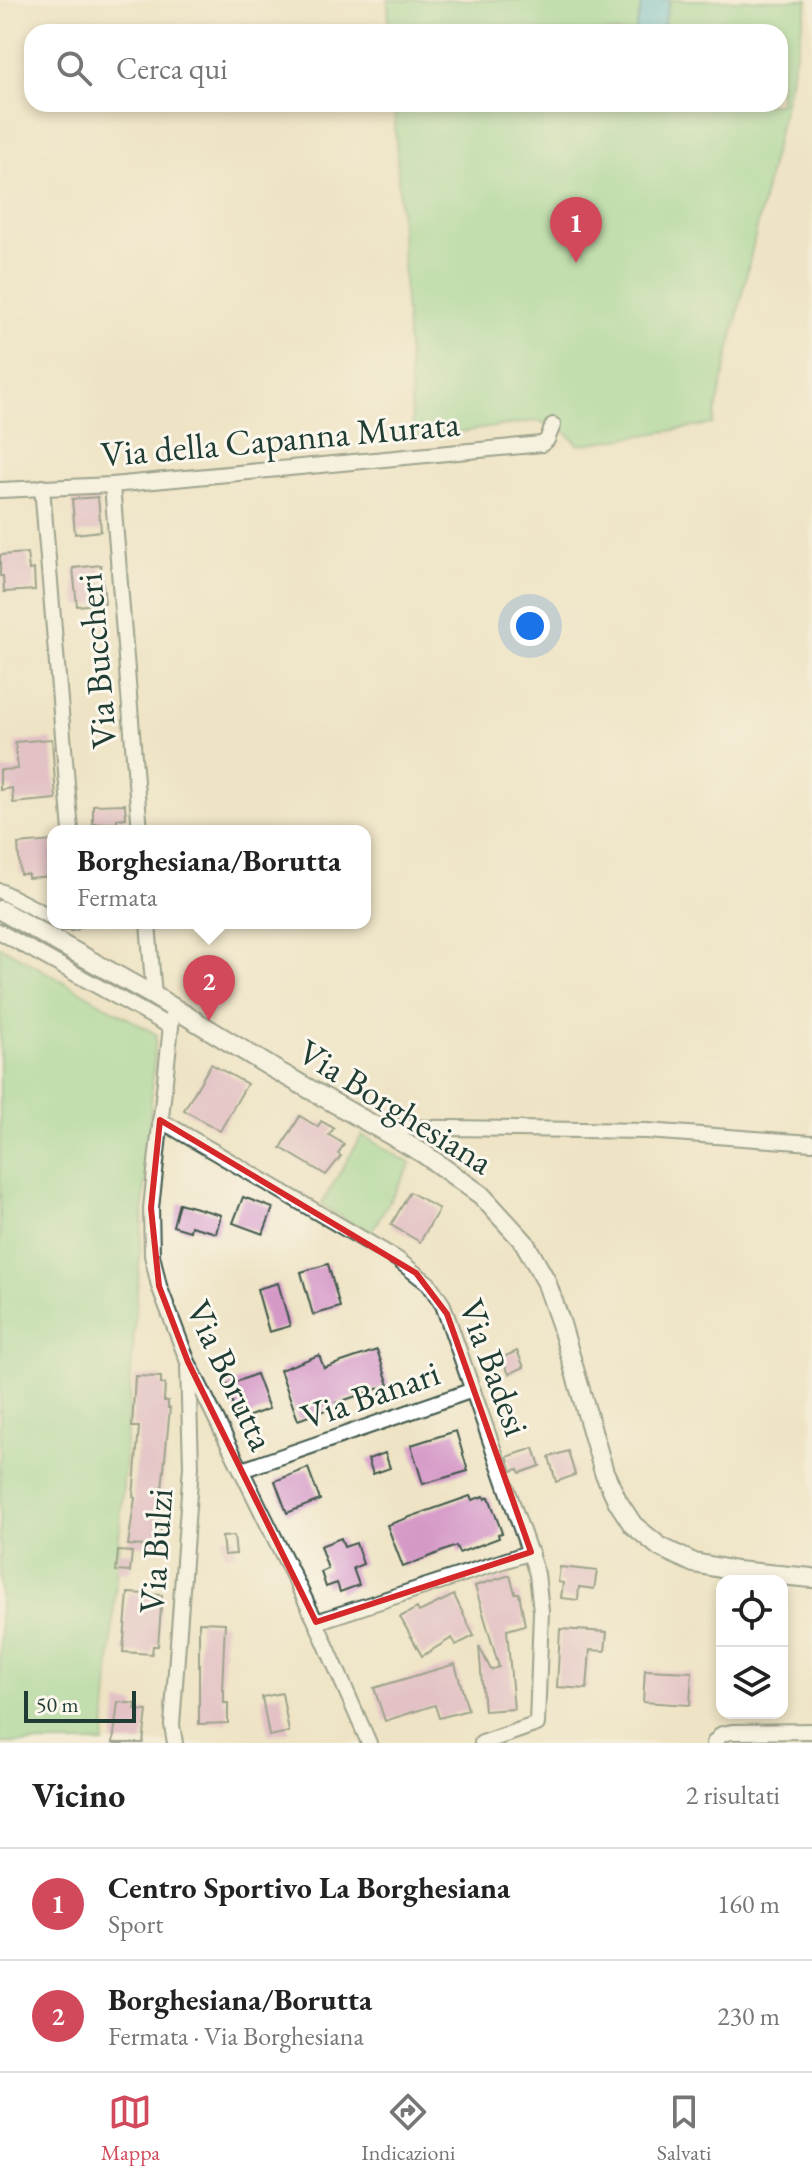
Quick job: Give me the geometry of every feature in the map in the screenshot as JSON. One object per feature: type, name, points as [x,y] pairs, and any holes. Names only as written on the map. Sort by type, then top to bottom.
[{"type":"street","name":"Via della Capanna Murata","points":[[0,490],[112,485],[542,444],[553,425]]},
{"type":"street","name":"Via Buccheri","points":[[112,485],[140,825]]},
{"type":"street","points":[[42,487],[70,825]]},
{"type":"street","points":[[0,891],[47,915]]},
{"type":"street","name":"Via Borghesiana","points":[[0,910],[154,996],[172,1018]]},
{"type":"street","points":[[148,929],[154,996]]},
{"type":"street","name":"Via Borghesiana","points":[[0,932],[172,1018],[375,1127],[436,1162],[474,1189],[505,1218],[530,1251],[558,1313],[604,1472],[618,1502],[637,1529],[665,1550],[694,1563],[736,1571],[812,1578]]},
{"type":"street","name":"Via Borutta","points":[[172,1018],[151,1208],[152,1255],[162,1297],[188,1362],[316,1622],[369,1743]]},
{"type":"street","name":"Via Badesi","points":[[160,1120],[386,1252],[416,1273],[436,1294],[447,1314],[531,1552],[541,1611],[537,1724],[482,1743]]},
{"type":"street","points":[[375,1127],[647,1131],[812,1143]]},
{"type":"street","name":"Via Bulzi","points":[[175,1743],[172,1725],[191,1466],[188,1362]]},
{"type":"street","name":"Via Banari","points":[[242,1470],[473,1390]]},
{"type":"street","points":[[316,1622],[531,1552]]},
{"type":"street","points":[[714,1743],[722,1734],[732,1732],[812,1731]]},
{"type":"highlighted area","points":[[160,1120],[416,1273],[447,1314],[531,1552],[316,1622],[188,1362],[159,1286],[151,1208]]},
{"type":"green space","points":[[388,0],[808,0],[788,89],[788,24],[389,24]]},
{"type":"green space","points":[[394,112],[783,112],[713,424],[579,445],[561,427],[536,421],[413,439]]},
{"type":"green space","points":[[0,946],[156,1034],[104,1743],[0,1743]]},
{"type":"green space","points":[[362,1135],[411,1164],[370,1234],[321,1205]]},
{"type":"water","points":[[643,0],[670,0],[664,24],[637,24]]},
{"type":"building","points":[[98,497],[101,531],[75,534],[72,499]]},
{"type":"building","points":[[27,553],[29,570],[34,569],[35,590],[4,592],[0,555]]},
{"type":"building","points":[[101,565],[105,603],[77,606],[73,568]]},
{"type":"building","points":[[52,739],[56,799],[13,803],[12,788],[0,790],[0,770],[18,769],[15,742]]},
{"type":"building","points":[[125,804],[126,818],[117,819],[117,823],[93,824],[93,805]]},
{"type":"building","points":[[47,842],[47,876],[28,878],[28,874],[20,874],[18,844]]},
{"type":"building","points":[[211,1064],[247,1084],[220,1131],[184,1110]]},
{"type":"building","points":[[300,1116],[318,1127],[321,1121],[334,1128],[329,1135],[344,1144],[338,1154],[341,1156],[326,1175],[281,1148]]},
{"type":"building","points":[[410,1192],[439,1209],[420,1242],[391,1225]]},
{"type":"building","points":[[243,1197],[273,1208],[263,1234],[233,1223]]},
{"type":"building","points":[[179,1203],[221,1215],[216,1233],[191,1226],[190,1231],[173,1226]]},
{"type":"building","points":[[328,1264],[340,1307],[313,1315],[301,1272]]},
{"type":"building","points":[[278,1283],[290,1326],[269,1332],[257,1289]]},
{"type":"building","points":[[377,1350],[389,1385],[298,1420],[280,1370],[319,1355],[324,1368]]},
{"type":"building","points":[[517,1351],[524,1367],[509,1374],[501,1358]]},
{"type":"building","points":[[256,1374],[269,1409],[244,1418],[241,1411],[236,1413],[226,1386]]},
{"type":"building","points":[[135,1376],[161,1377],[161,1384],[165,1384],[164,1401],[168,1401],[170,1408],[159,1520],[160,1547],[128,1545],[135,1498],[139,1427],[132,1427]]},
{"type":"building","points":[[456,1431],[468,1471],[423,1484],[411,1445]]},
{"type":"building","points":[[534,1448],[540,1466],[520,1473],[518,1469],[512,1471],[507,1457]]},
{"type":"building","points":[[568,1451],[575,1475],[556,1482],[549,1457]]},
{"type":"building","points":[[385,1453],[390,1468],[373,1474],[368,1459]]},
{"type":"building","points":[[308,1468],[320,1500],[287,1513],[275,1481]]},
{"type":"building","points":[[470,1496],[472,1500],[489,1497],[502,1533],[498,1534],[499,1538],[459,1553],[456,1546],[403,1567],[387,1525]]},
{"type":"building","points":[[234,1536],[236,1554],[224,1555],[222,1537]]},
{"type":"building","points":[[341,1538],[344,1547],[356,1543],[363,1564],[353,1568],[359,1585],[340,1592],[337,1583],[326,1587],[321,1572],[328,1569],[320,1546]]},
{"type":"building","points":[[118,1551],[132,1552],[130,1572],[116,1571]]},
{"type":"building","points":[[560,1567],[597,1571],[594,1589],[579,1587],[578,1600],[561,1598],[563,1583],[558,1582]]},
{"type":"building","points":[[510,1575],[515,1593],[519,1593],[525,1625],[507,1630],[514,1709],[484,1711],[479,1646],[491,1670],[499,1667],[475,1586]]},
{"type":"building","points":[[128,1593],[162,1595],[158,1646],[153,1646],[152,1654],[123,1652]]},
{"type":"building","points":[[454,1595],[474,1636],[456,1645],[452,1638],[422,1656],[400,1617],[417,1608],[419,1612]]},
{"type":"building","points":[[199,1622],[225,1623],[222,1690],[224,1703],[228,1703],[228,1723],[199,1724]]},
{"type":"building","points":[[560,1629],[607,1632],[605,1651],[590,1650],[587,1689],[557,1687]]},
{"type":"building","points":[[455,1664],[468,1710],[439,1718],[435,1705],[385,1721],[374,1688]]},
{"type":"building","points":[[645,1670],[692,1672],[690,1705],[643,1702]]},
{"type":"building","points":[[282,1693],[289,1732],[269,1736],[262,1697]]},
{"type":"building","points":[[118,1702],[136,1704],[135,1710],[147,1711],[143,1743],[113,1743]]},
{"type":"place","name":"Centro Sportivo La Borghesiana","points":[[576,263]]},
{"type":"place","name":"Borghesiana/Borutta","points":[[209,1021]]}]
